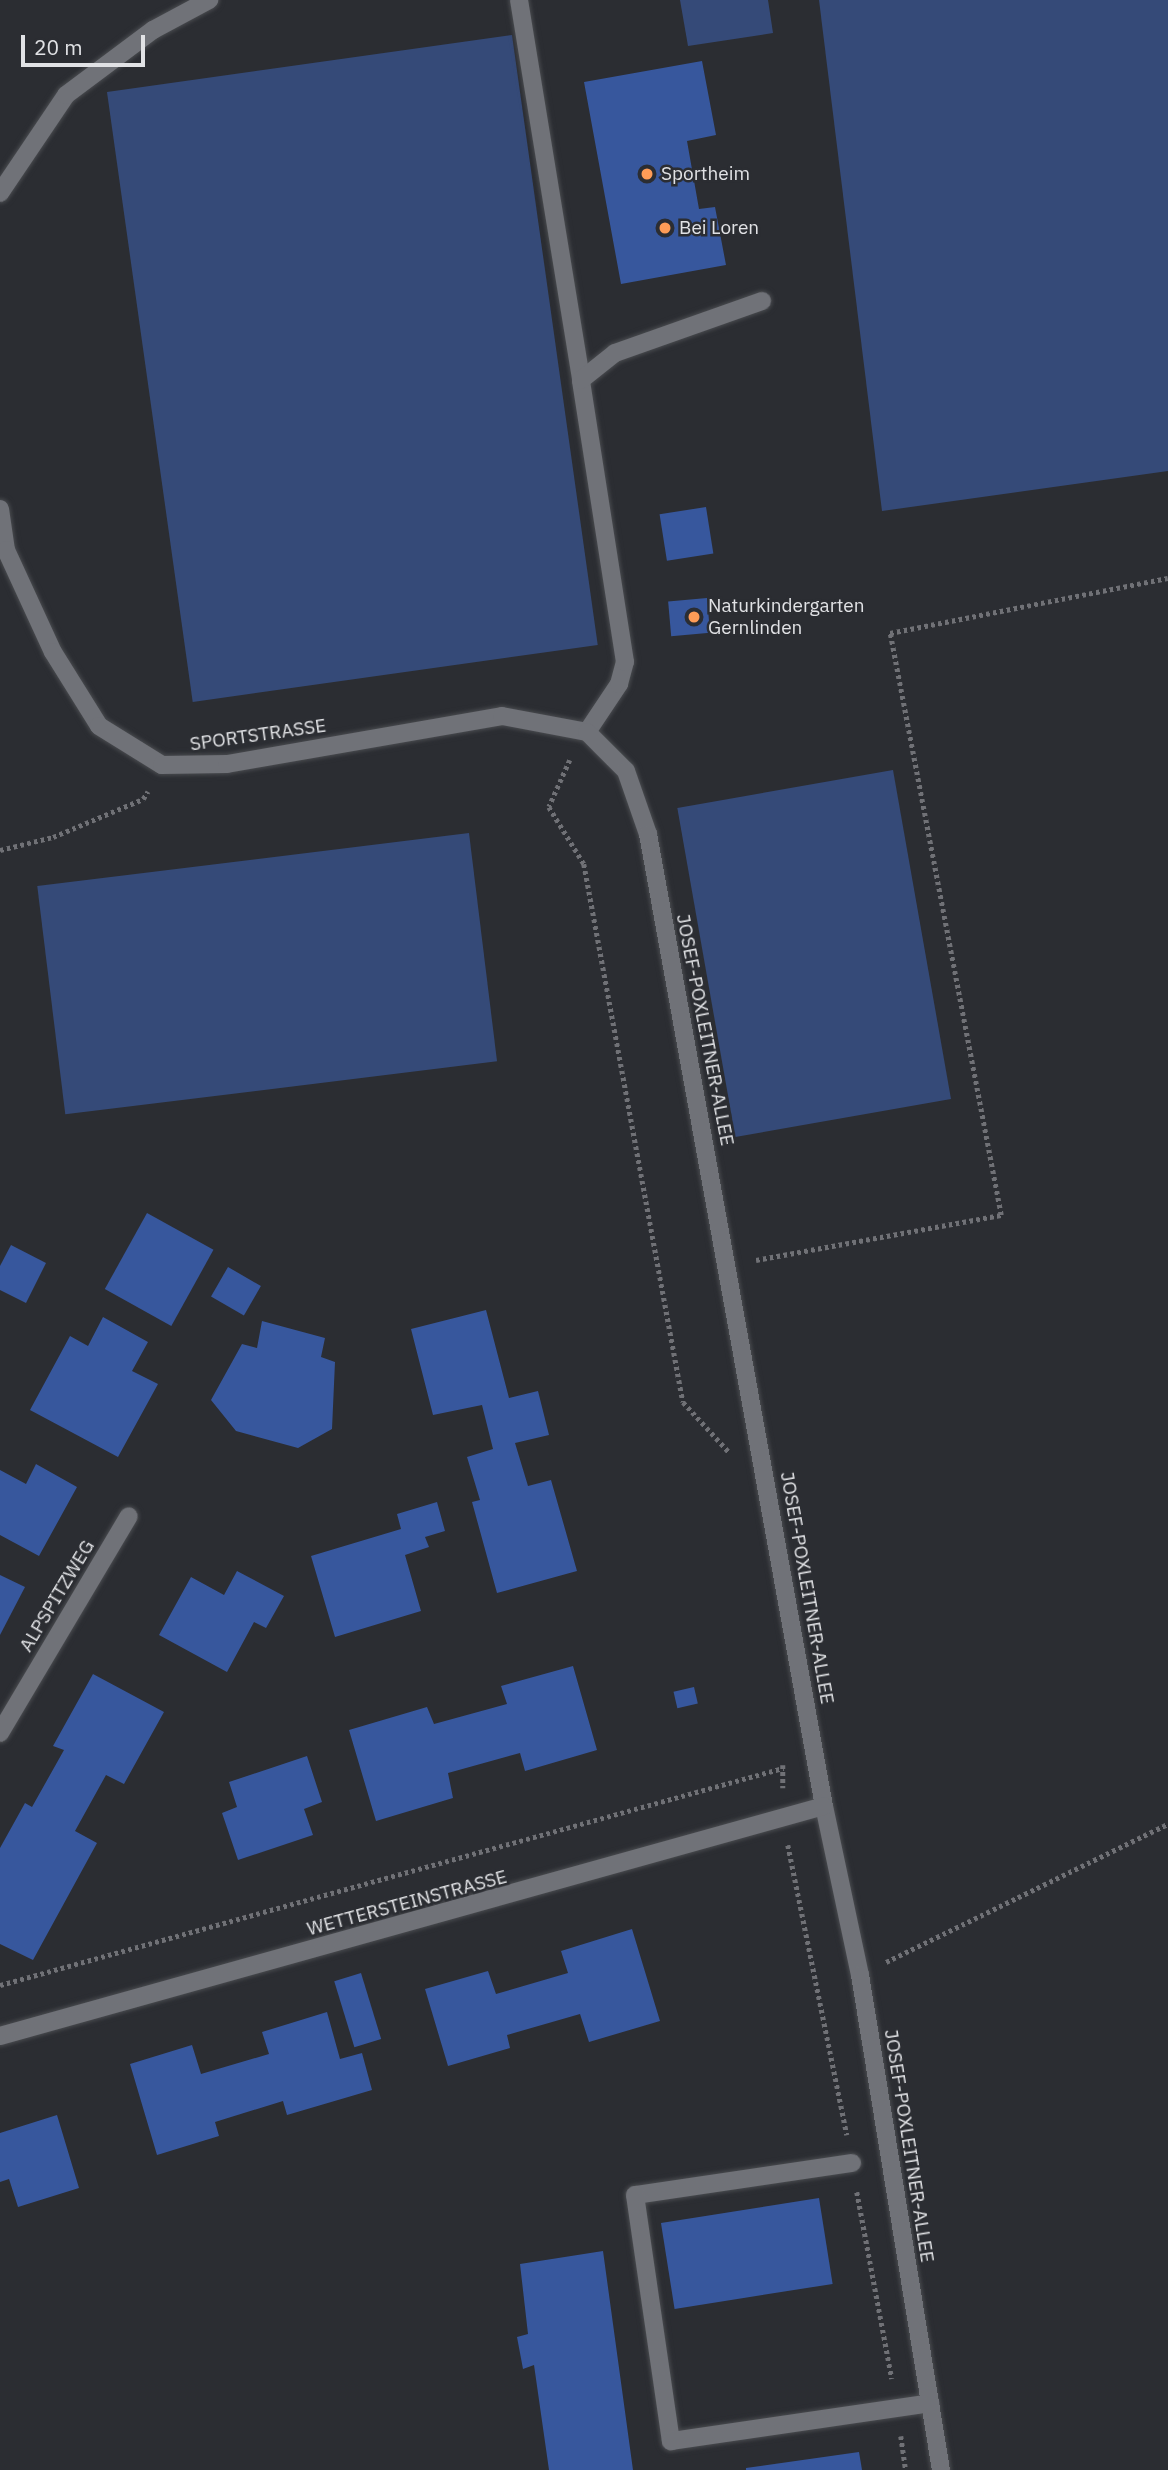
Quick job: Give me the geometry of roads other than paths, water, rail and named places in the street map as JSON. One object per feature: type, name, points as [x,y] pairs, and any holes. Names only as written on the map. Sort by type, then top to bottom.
[{"type":"street","points":[[0,193],[66,95],[153,30],[209,0]]},
{"type":"street","points":[[519,0],[625,663],[619,684],[587,732]]},
{"type":"street","points":[[581,380],[615,353],[762,301]]},
{"type":"street","name":"SPORTSTRASSE","points":[[0,509],[6,550],[53,652],[99,726],[162,765],[227,764],[502,716],[587,732]]},
{"type":"street","name":"JOSEF-POXLEITNER-ALLEE","points":[[587,732],[626,771],[648,835],[824,1806],[860,1975],[941,2470]]},
{"type":"street","name":"ALPSPITZWEG","points":[[0,1733],[130,1516]]},
{"type":"street","name":"WETTERSTEINSTRASSE","points":[[0,2036],[783,1822],[824,1806]]},
{"type":"street","points":[[852,2163],[635,2195],[671,2441],[930,2403]]},
{"type":"place","name":"Sportheim","points":[[647,174]]},
{"type":"place","name":"Bei Loren","points":[[665,228]]},
{"type":"place","name":"Naturkindergarten Gernlinden","points":[[694,617]]}]
